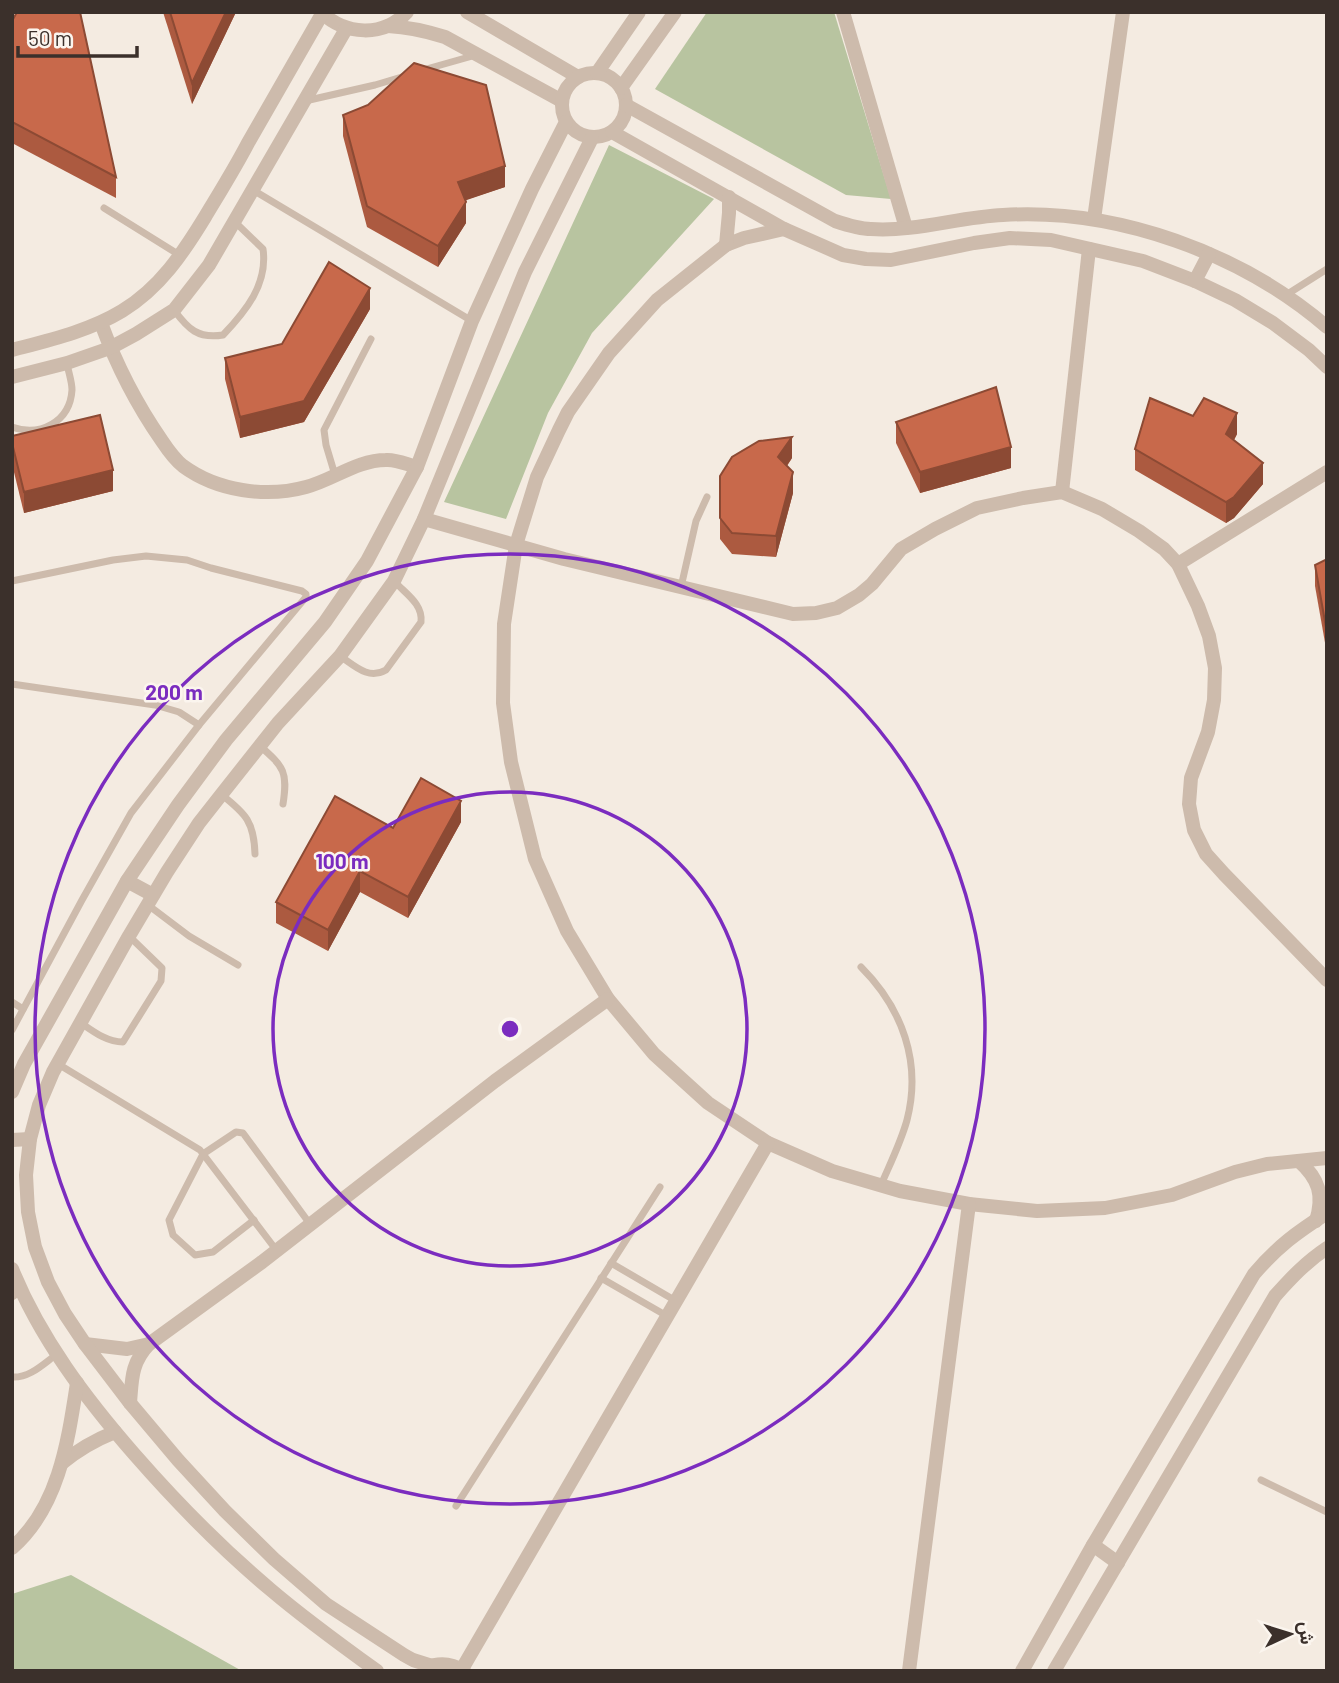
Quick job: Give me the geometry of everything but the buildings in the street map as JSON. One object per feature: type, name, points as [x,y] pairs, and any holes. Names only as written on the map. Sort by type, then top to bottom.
[{"type":"street","points":[[12,350],[101,323],[145,295],[164,277],[181,257],[226,183],[321,13],[346,29],[360,31],[388,26],[407,12]]},
{"type":"street","points":[[467,12],[578,77]]},
{"type":"street","points":[[597,73],[639,12]]},
{"type":"street","points":[[621,88],[675,12]]},
{"type":"street","points":[[843,12],[906,228]]},
{"type":"street","points":[[1094,219],[1123,12]]},
{"type":"street","points":[[388,26],[407,27],[445,37],[562,101]]},
{"type":"street","points":[[12,377],[67,363],[110,348],[174,310],[209,265],[346,29]]},
{"type":"street","points":[[597,73],[615,81],[625,96],[626,105],[625,116],[620,125],[602,137],[592,138],[572,130],[562,111],[562,101],[570,83],[578,77],[597,73]]},
{"type":"street","points":[[626,105],[835,221],[870,229],[906,228],[1002,215],[1050,214],[1094,219],[1151,232],[1209,254],[1248,273],[1324,320]]},
{"type":"street","points":[[12,1092],[24,1064],[127,881],[226,740],[326,622],[367,561],[417,467],[472,321],[566,121]]},
{"type":"street","points":[[612,132],[784,229],[843,255],[891,260],[1010,238],[1051,240],[1143,261],[1235,300],[1273,323],[1327,367]]},
{"type":"street","points":[[592,138],[525,272],[424,519],[394,581],[341,656],[260,745],[199,823],[150,900],[58,1064],[39,1105],[30,1139],[26,1175],[27,1212],[35,1247],[48,1282],[65,1314],[130,1403],[225,1511],[326,1604],[427,1668],[442,1664],[463,1670],[768,1143]]},
{"type":"street","points":[[726,245],[729,197]]},
{"type":"street","points":[[784,229],[726,245],[657,300],[609,353],[569,412],[537,477],[516,545],[504,624],[503,703],[511,762],[535,859],[566,931],[608,999],[654,1055],[708,1103],[768,1143],[832,1171],[900,1191],[969,1204],[1037,1211],[1105,1208],[1172,1195],[1267,1164],[1327,1158]]},
{"type":"street","points":[[1062,492],[1089,249]]},
{"type":"street","points":[[1195,281],[1209,254]]},
{"type":"street","points":[[101,323],[110,348],[147,420],[171,455],[183,466],[204,478],[253,492],[282,493],[309,486],[361,464],[388,459],[417,467]]},
{"type":"street","points":[[1178,564],[1327,472]]},
{"type":"street","points":[[424,519],[516,545],[793,614],[816,613],[837,608],[872,584],[901,549],[977,508],[1062,492],[1102,509],[1164,549],[1178,564],[1209,636],[1215,668],[1214,700],[1208,732],[1191,778],[1189,804],[1194,830],[1206,854],[1327,980]]},
{"type":"street","points":[[127,881],[150,900]]},
{"type":"street","points":[[130,1403],[136,1361],[149,1344],[276,1251],[495,1081],[608,999]]},
{"type":"street","points":[[12,1140],[30,1139]]},
{"type":"street","points":[[1022,1671],[1093,1545],[1254,1274],[1293,1236],[1321,1217],[1320,1194],[1316,1182],[1309,1170],[1299,1161]]},
{"type":"street","points":[[909,1671],[969,1204]]},
{"type":"street","points":[[1054,1671],[1275,1296],[1293,1275],[1323,1255]]},
{"type":"street","points":[[12,1269],[17,1294],[77,1383],[115,1432],[182,1506],[239,1562],[311,1622],[377,1671]]},
{"type":"street","points":[[85,1344],[127,1349],[149,1344]]},
{"type":"street","points":[[12,1548],[24,1538],[48,1503],[62,1463],[77,1383]]},
{"type":"street","points":[[62,1463],[86,1445],[115,1432]]},
{"type":"street","points":[[1093,1545],[1118,1563]]},
{"type":"lane","points":[[304,102],[375,85],[477,54]]},
{"type":"lane","points":[[253,190],[472,321]]},
{"type":"lane","points":[[104,208],[181,257]]},
{"type":"lane","points":[[174,310],[185,325],[204,337],[213,337],[223,335],[249,304],[265,268],[264,249],[235,222]]},
{"type":"lane","points":[[1285,296],[1327,270]]},
{"type":"lane","points":[[335,475],[324,430],[371,339]]},
{"type":"lane","points":[[12,427],[24,431],[41,430],[57,421],[68,407],[72,389],[67,363]]},
{"type":"lane","points":[[681,587],[696,521],[707,497]]},
{"type":"lane","points":[[12,581],[113,560],[146,556],[187,561],[304,592],[305,600],[200,725],[131,814],[12,1030]]},
{"type":"lane","points":[[341,656],[363,672],[379,674],[386,670],[421,622],[420,607],[394,581]]},
{"type":"lane","points":[[12,684],[155,705],[179,712],[200,725]]},
{"type":"lane","points":[[260,745],[282,767],[285,777],[283,804]]},
{"type":"lane","points":[[221,795],[239,808],[247,818],[255,838],[255,854]]},
{"type":"lane","points":[[150,900],[189,936],[238,965]]},
{"type":"lane","points":[[81,1023],[113,1042],[123,1042],[162,981],[162,968],[129,936]]},
{"type":"lane","points":[[861,967],[874,980],[895,1011],[908,1046],[911,1064],[907,1120],[881,1185]]},
{"type":"lane","points":[[12,1002],[23,1009]]},
{"type":"lane","points":[[58,1064],[200,1150],[276,1251]]},
{"type":"lane","points":[[254,1220],[213,1252],[195,1255],[173,1235],[169,1220],[203,1154],[236,1132],[243,1133],[310,1225]]},
{"type":"lane","points":[[456,1506],[660,1187]]},
{"type":"lane","points":[[611,1263],[676,1301]]},
{"type":"lane","points":[[601,1278],[667,1317]]},
{"type":"lane","points":[[12,1377],[29,1374],[57,1354]]},
{"type":"lane","points":[[1261,1480],[1327,1512]]},
{"type":"green space","points":[[707,12],[834,12],[891,199],[846,195],[655,89]]},
{"type":"green space","points":[[609,145],[714,199],[592,333],[548,413],[506,519],[444,502]]},
{"type":"green space","points":[[71,1575],[242,1671],[12,1671],[12,1594]]}]
